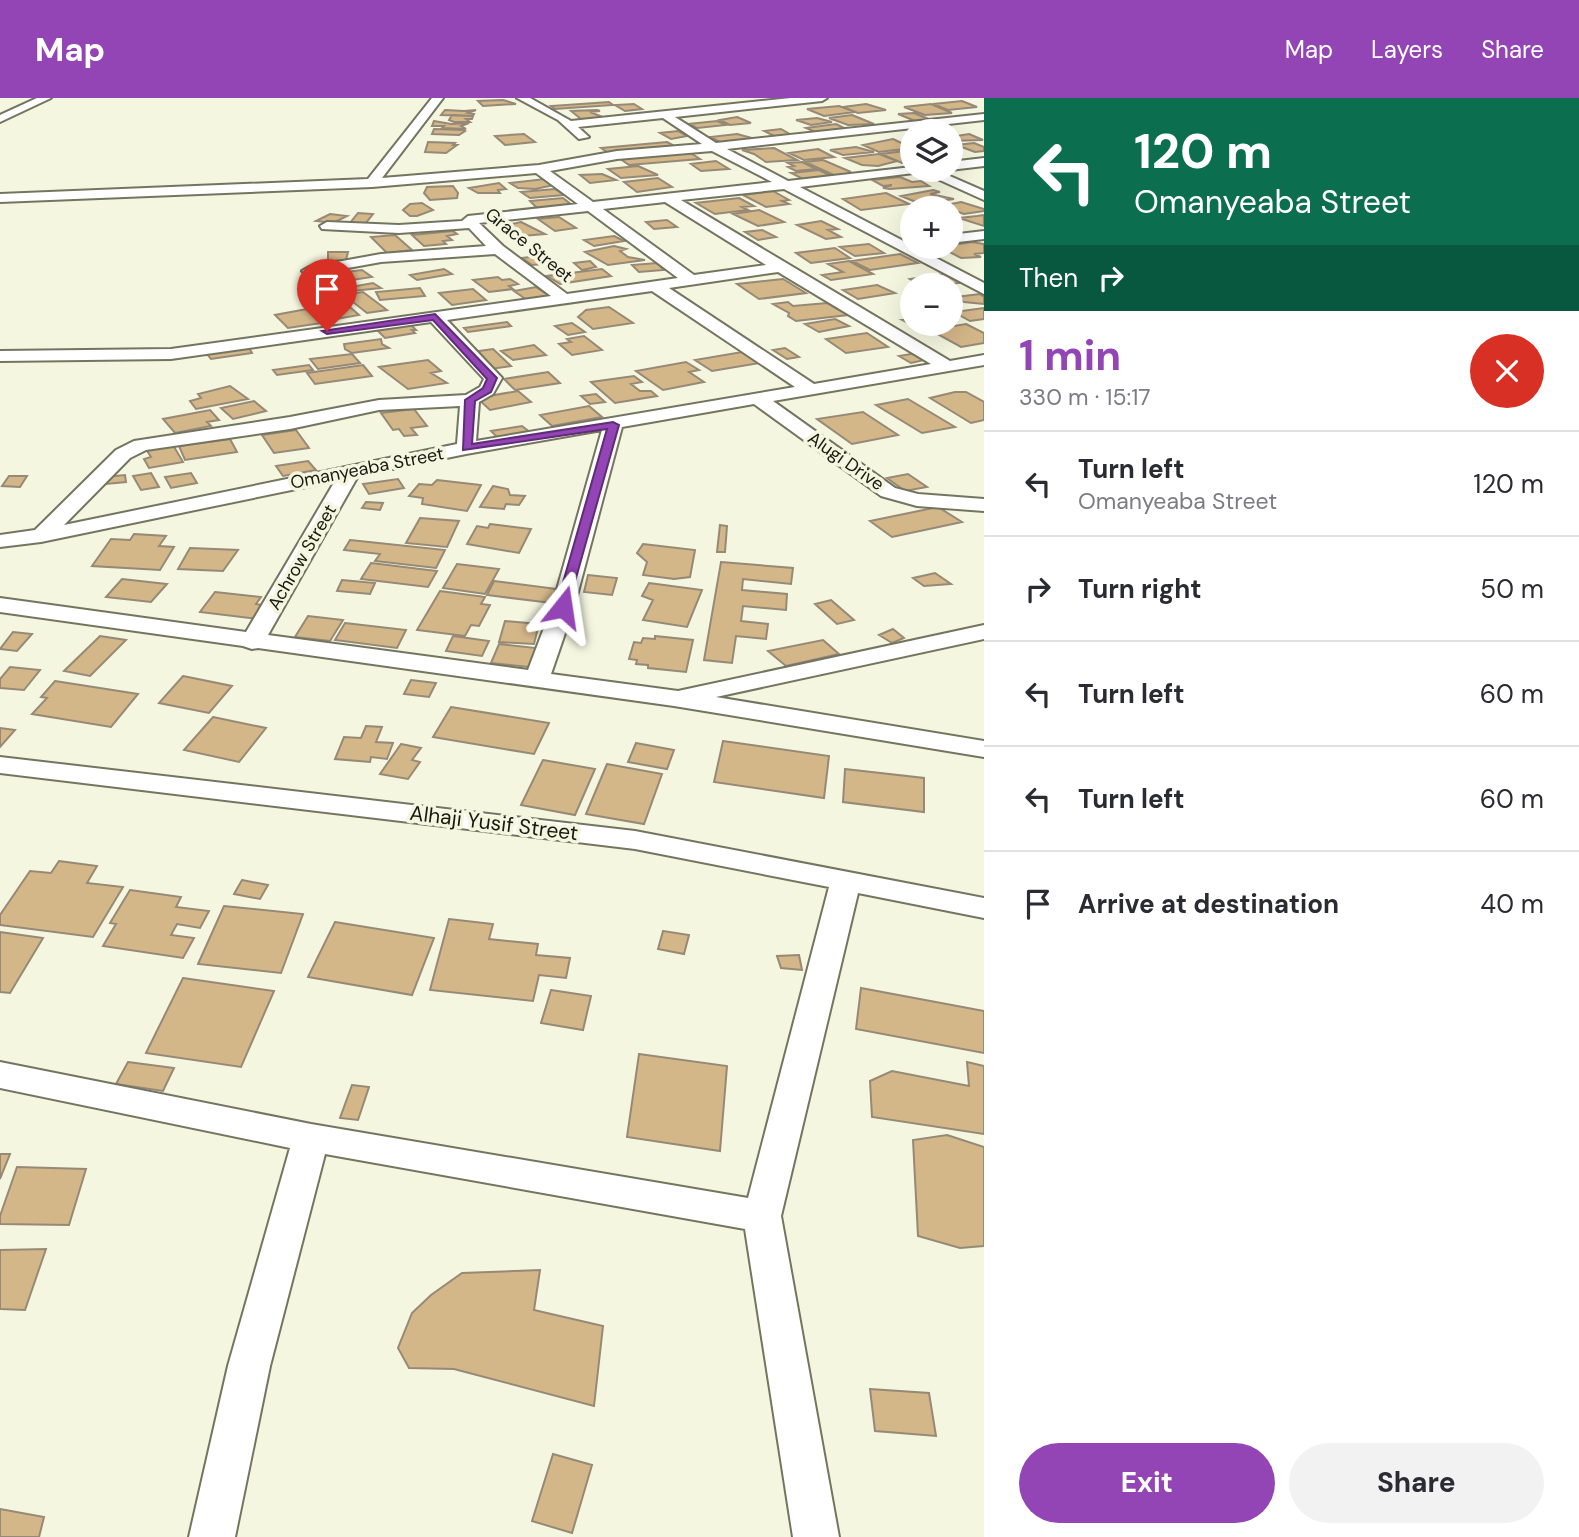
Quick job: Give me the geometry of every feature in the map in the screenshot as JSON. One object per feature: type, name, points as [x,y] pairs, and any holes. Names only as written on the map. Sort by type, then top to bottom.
[{"type":"street","points":[[0,119],[47,98]]},
{"type":"street","points":[[372,183],[438,98]]},
{"type":"street","points":[[522,98],[571,124],[601,158]]},
{"type":"street","points":[[571,124],[822,98]]},
{"type":"street","points":[[744,107],[766,117]]},
{"type":"street","points":[[667,116],[714,147],[900,242]]},
{"type":"street","points":[[0,198],[372,183],[539,169],[601,158],[984,117]]},
{"type":"street","points":[[787,127],[809,137]]},
{"type":"street","points":[[963,164],[984,162]]},
{"type":"street","points":[[539,169],[690,279]]},
{"type":"street","name":"Grace Street","points":[[780,267],[565,299],[498,249],[468,220],[900,172]]},
{"type":"street","points":[[953,182],[984,196]]},
{"type":"street","points":[[666,197],[947,366]]},
{"type":"street","points":[[327,226],[399,229],[471,224]]},
{"type":"street","points":[[963,237],[984,235]]},
{"type":"street","points":[[309,271],[381,258],[498,249]]},
{"type":"street","points":[[931,259],[984,289]]},
{"type":"street","points":[[654,285],[810,389]]},
{"type":"street","points":[[0,356],[171,354],[565,299]]},
{"type":"street","points":[[41,536],[123,454],[141,445],[290,423],[379,405],[470,400],[487,390],[492,378],[435,317]]},
{"type":"street","name":"Omanyeaba Street","points":[[0,541],[41,536],[466,448],[984,360]]},
{"type":"street","name":"Alugi Drive","points":[[758,399],[888,492],[916,500],[983,503]]},
{"type":"street","points":[[466,448],[470,400]]},
{"type":"street","points":[[536,681],[563,607],[613,425]]},
{"type":"street","name":"Achrow Street","points":[[252,642],[351,471]]},
{"type":"street","points":[[1,606],[674,698],[984,749]]},
{"type":"street","points":[[674,698],[984,632]]},
{"type":"street","name":"Alhaji Yusif Street","points":[[0,765],[635,840],[984,908]]},
{"type":"street","points":[[816,1537],[762,1216],[846,880]]},
{"type":"street","points":[[0,1075],[311,1138],[762,1216]]},
{"type":"street","points":[[212,1537],[249,1366],[311,1138]]},
{"type":"building","points":[[503,100],[516,104],[483,106],[478,101]]},
{"type":"building","points":[[962,101],[977,107],[948,110],[933,104]]},
{"type":"building","points":[[609,102],[613,105],[555,109],[551,106]]},
{"type":"building","points":[[634,104],[642,109],[625,111],[615,105]]},
{"type":"building","points":[[866,104],[886,110],[858,113],[843,107]]},
{"type":"building","points":[[931,104],[952,113],[925,115],[904,107]]},
{"type":"building","points":[[839,106],[855,112],[824,116],[807,109]]},
{"type":"building","points":[[445,110],[476,110],[468,113],[474,114],[473,116],[441,115]]},
{"type":"building","points":[[571,111],[600,111],[590,112],[605,118],[581,119]]},
{"type":"building","points":[[914,113],[929,119],[910,119],[898,114]]},
{"type":"building","points":[[452,115],[473,116],[472,119],[466,119],[470,122],[454,122],[449,120]]},
{"type":"building","points":[[852,115],[874,124],[848,125],[829,118]]},
{"type":"building","points":[[737,117],[751,123],[730,125],[720,120]]},
{"type":"building","points":[[817,118],[832,122],[811,125],[796,120]]},
{"type":"building","points":[[434,121],[469,123],[461,126],[466,129],[442,128],[444,126],[432,126]]},
{"type":"building","points":[[717,121],[726,125],[697,128],[689,124]]},
{"type":"building","points":[[836,124],[850,131],[818,133],[806,128]]},
{"type":"building","points":[[434,129],[465,131],[459,135],[432,134]]},
{"type":"building","points":[[781,129],[798,136],[778,138],[764,131]]},
{"type":"building","points":[[678,131],[687,136],[671,139],[660,133]]},
{"type":"building","points":[[524,134],[535,142],[505,145],[495,136]]},
{"type":"building","points":[[737,134],[759,140],[724,144],[710,137]]},
{"type":"building","points":[[969,134],[983,140],[963,141],[963,135]]},
{"type":"building","points":[[893,139],[900,142],[900,149],[879,152],[863,145]]},
{"type":"building","points":[[428,142],[457,145],[446,153],[425,152]]},
{"type":"building","points":[[667,142],[678,148],[610,154],[601,148]]},
{"type":"building","points":[[974,143],[984,147],[984,151],[975,152],[963,148],[963,144]]},
{"type":"building","points":[[856,147],[874,152],[843,155],[830,150]]},
{"type":"building","points":[[774,148],[797,160],[766,162],[742,150]]},
{"type":"building","points":[[818,149],[834,157],[804,160],[789,153]]},
{"type":"building","points":[[689,152],[700,159],[629,165],[619,158]]},
{"type":"building","points":[[900,152],[900,162],[881,154]]},
{"type":"building","points":[[879,154],[897,161],[878,166],[862,165],[845,158]]},
{"type":"building","points":[[823,160],[853,174],[836,176],[805,162]]},
{"type":"building","points":[[716,161],[729,169],[701,171],[691,164]]},
{"type":"building","points":[[802,162],[816,169],[796,171],[788,167],[794,166],[788,163]]},
{"type":"building","points":[[638,166],[658,175],[621,178],[608,169]]},
{"type":"building","points":[[819,170],[831,176],[805,180],[791,173]]},
{"type":"building","points":[[602,174],[616,180],[590,183],[580,175]]},
{"type":"building","points":[[900,177],[900,182],[923,182],[929,186],[890,189],[883,188],[892,185],[883,186],[872,180]]},
{"type":"building","points":[[658,178],[672,187],[637,192],[624,182]]},
{"type":"building","points":[[545,179],[554,185],[535,189],[518,188],[510,183]]},
{"type":"building","points":[[499,183],[506,189],[498,190],[500,193],[478,193],[469,188]]},
{"type":"building","points":[[453,186],[458,193],[457,198],[430,200],[424,193],[427,187]]},
{"type":"building","points":[[555,189],[564,195],[530,198],[521,192]]},
{"type":"building","points":[[933,190],[940,192],[930,194],[940,196],[901,196]]},
{"type":"building","points":[[773,191],[789,200],[782,201],[789,204],[766,207],[743,195]]},
{"type":"building","points":[[886,193],[900,200],[900,205],[861,210],[843,199]]},
{"type":"building","points":[[563,198],[572,205],[537,208],[530,201]]},
{"type":"building","points":[[739,198],[754,206],[742,207],[748,210],[715,214],[696,203]]},
{"type":"building","points":[[422,203],[433,210],[410,216],[403,210],[410,204]]},
{"type":"building","points":[[963,203],[984,209],[984,211],[964,214]]},
{"type":"building","points":[[759,210],[784,222],[758,226],[733,214]]},
{"type":"building","points":[[358,213],[373,214],[365,224],[350,223]]},
{"type":"building","points":[[330,214],[347,216],[333,223],[316,221]]},
{"type":"building","points":[[984,215],[984,226],[963,219],[963,218]]},
{"type":"building","points":[[559,217],[576,228],[555,231],[538,219]]},
{"type":"building","points":[[667,220],[677,227],[654,229],[646,222]]},
{"type":"building","points":[[821,221],[838,229],[828,230],[841,237],[826,239],[797,225]]},
{"type":"building","points":[[521,222],[545,234],[522,236],[503,226]]},
{"type":"building","points":[[762,230],[776,237],[758,240],[745,232]]},
{"type":"building","points":[[453,231],[457,234],[447,236],[452,240],[443,241],[446,244],[424,246],[412,235]]},
{"type":"building","points":[[395,235],[412,250],[387,253],[371,237]]},
{"type":"building","points":[[614,236],[624,241],[594,246],[584,240]]},
{"type":"building","points":[[963,243],[984,244],[984,253],[974,254],[981,257],[963,258]]},
{"type":"building","points":[[869,244],[884,253],[855,256],[840,247]]},
{"type":"building","points":[[614,246],[626,249],[620,251],[628,257],[645,260],[608,265],[585,252]]},
{"type":"building","points":[[835,248],[850,258],[811,263],[796,253]]},
{"type":"building","points":[[328,252],[348,252],[346,260],[328,261]]},
{"type":"building","points":[[900,254],[900,259],[910,259],[918,263],[870,270],[852,261]]},
{"type":"building","points":[[547,255],[556,263],[532,265],[522,258]]},
{"type":"building","points":[[590,261],[596,267],[582,270],[574,263]]},
{"type":"building","points":[[849,261],[873,274],[831,280],[822,275],[843,272],[828,264]]},
{"type":"building","points":[[657,263],[664,270],[639,272],[632,265]]},
{"type":"building","points":[[444,269],[452,274],[417,280],[410,275]]},
{"type":"building","points":[[602,269],[611,276],[560,284],[547,276]]},
{"type":"building","points":[[362,270],[372,277],[352,280],[346,272]]},
{"type":"building","points":[[329,271],[343,280],[331,282],[318,273]]},
{"type":"building","points":[[498,277],[518,284],[509,286],[513,289],[489,292],[473,280]]},
{"type":"building","points":[[783,279],[806,293],[759,299],[737,284]]},
{"type":"building","points":[[373,283],[381,288],[342,292],[340,289]]},
{"type":"building","points":[[877,285],[895,293],[858,299],[843,290]]},
{"type":"building","points":[[536,287],[549,296],[527,300],[514,291]]},
{"type":"building","points":[[420,288],[425,296],[380,300],[376,292]]},
{"type":"building","points":[[473,289],[486,300],[452,305],[439,293]]},
{"type":"building","points":[[363,292],[387,310],[367,313],[344,295]]},
{"type":"building","points":[[980,294],[984,297],[984,304],[964,302],[963,296]]},
{"type":"building","points":[[337,296],[359,315],[337,319],[315,299]]},
{"type":"building","points":[[788,302],[793,306],[827,303],[848,315],[796,321],[788,316],[789,313],[773,304]]},
{"type":"building","points":[[609,307],[633,323],[593,329],[578,317],[586,310]]},
{"type":"building","points":[[312,308],[328,322],[288,328],[275,315]]},
{"type":"building","points":[[984,308],[984,319],[970,321],[963,317],[963,311]]},
{"type":"building","points":[[835,319],[849,326],[819,332],[805,324]]},
{"type":"building","points":[[507,322],[511,326],[468,332],[464,328]]},
{"type":"building","points":[[409,323],[416,330],[412,330],[415,333],[385,338],[375,328]]},
{"type":"building","points":[[572,323],[585,332],[568,335],[555,326]]},
{"type":"building","points":[[963,324],[984,333],[984,343],[961,347],[941,336],[963,336]]},
{"type":"building","points":[[867,333],[888,347],[846,353],[826,339]]},
{"type":"building","points":[[584,336],[602,350],[572,355],[559,344],[571,342],[567,339]]},
{"type":"building","points":[[381,339],[382,344],[389,348],[352,353],[345,349],[344,344]]},
{"type":"building","points":[[534,345],[546,355],[513,360],[501,351]]},
{"type":"building","points":[[249,348],[252,353],[211,359],[207,354]]},
{"type":"building","points":[[785,348],[799,357],[787,359],[773,350]]},
{"type":"building","points":[[493,349],[511,366],[490,369],[472,352]]},
{"type":"building","points":[[748,351],[766,362],[712,371],[695,360]]},
{"type":"building","points":[[917,353],[929,359],[911,363],[899,356]]},
{"type":"building","points":[[352,354],[360,363],[318,369],[310,359]]},
{"type":"building","points":[[428,360],[441,371],[431,373],[447,383],[408,389],[379,367]]},
{"type":"building","points":[[686,362],[699,370],[689,372],[704,382],[663,390],[636,371]]},
{"type":"building","points":[[309,365],[313,370],[277,375],[273,370]]},
{"type":"building","points":[[363,365],[372,376],[315,384],[307,373]]},
{"type":"building","points":[[548,372],[560,383],[515,390],[504,379]]},
{"type":"building","points":[[634,376],[642,382],[631,384],[640,391],[651,391],[657,396],[615,403],[591,382]]},
{"type":"building","points":[[230,386],[248,399],[196,409],[190,401],[201,398],[198,394]]},
{"type":"building","points":[[518,391],[531,402],[490,410],[477,398]]},
{"type":"building","points":[[966,392],[984,402],[984,420],[971,423],[930,398]]},
{"type":"building","points":[[596,394],[605,402],[590,404],[581,396]]},
{"type":"building","points":[[908,399],[955,427],[922,433],[876,405]]},
{"type":"building","points":[[254,401],[266,411],[233,419],[221,408]]},
{"type":"building","points":[[589,406],[602,417],[552,426],[540,415]]},
{"type":"building","points":[[414,409],[427,426],[411,428],[417,435],[404,436],[399,429],[393,430],[381,413]]},
{"type":"building","points":[[210,410],[219,420],[207,422],[211,426],[175,433],[163,419]]},
{"type":"building","points":[[863,412],[898,435],[852,444],[817,419]]},
{"type":"building","points":[[522,426],[531,433],[499,439],[491,431]]},
{"type":"building","points":[[296,430],[309,448],[274,453],[262,435]]},
{"type":"building","points":[[230,439],[237,452],[185,460],[179,446]]},
{"type":"building","points":[[173,445],[183,462],[149,468],[144,459],[151,457],[146,449]]},
{"type":"building","points":[[308,461],[316,470],[283,476],[276,466]]},
{"type":"building","points":[[151,473],[159,487],[141,490],[133,476]]},
{"type":"building","points":[[191,473],[197,483],[171,488],[165,477]]},
{"type":"building","points":[[908,474],[927,487],[905,491],[887,478]]},
{"type":"building","points":[[125,475],[126,482],[106,484],[105,477]]},
{"type":"building","points":[[9,476],[27,476],[20,487],[2,486]]},
{"type":"building","points":[[398,479],[404,488],[369,494],[363,484]]},
{"type":"building","points":[[437,480],[481,485],[467,511],[422,504],[423,498],[409,496],[419,484],[432,485]]},
{"type":"building","points":[[493,486],[508,489],[510,495],[525,496],[519,505],[506,504],[504,509],[480,507]]},
{"type":"building","points":[[366,502],[383,503],[380,510],[362,508]]},
{"type":"building","points":[[938,507],[962,522],[892,537],[870,521]]},
{"type":"building","points":[[420,518],[459,521],[447,547],[406,543]]},
{"type":"building","points":[[490,524],[531,529],[519,553],[467,544],[477,526],[488,528]]},
{"type":"building","points":[[720,525],[727,526],[725,552],[717,552]]},
{"type":"building","points":[[134,534],[166,536],[159,546],[174,547],[160,570],[92,566],[111,539],[130,540]]},
{"type":"building","points":[[350,540],[445,550],[436,568],[375,561],[380,554],[344,550]]},
{"type":"building","points":[[643,544],[695,550],[690,577],[674,579],[643,575],[647,562],[637,553]]},
{"type":"building","points":[[190,548],[238,550],[223,571],[178,569]]},
{"type":"building","points":[[721,562],[793,568],[791,584],[743,579],[742,590],[787,594],[786,610],[743,606],[741,621],[768,624],[766,639],[736,636],[732,663],[704,660]]},
{"type":"building","points":[[371,563],[437,571],[428,587],[361,579]]},
{"type":"building","points":[[457,564],[499,569],[485,594],[443,588]]},
{"type":"building","points":[[935,573],[951,584],[924,586],[913,578]]},
{"type":"building","points":[[588,575],[617,578],[612,595],[584,592]]},
{"type":"building","points":[[122,579],[167,584],[151,602],[106,597]]},
{"type":"building","points":[[342,580],[375,583],[370,594],[337,591]]},
{"type":"building","points":[[494,581],[557,589],[551,603],[487,595]]},
{"type":"building","points":[[649,583],[702,590],[687,627],[643,620],[653,600],[642,596]]},
{"type":"building","points":[[440,591],[485,597],[481,604],[490,605],[479,626],[471,625],[465,636],[417,630]]},
{"type":"building","points":[[215,592],[261,597],[256,604],[268,606],[259,619],[200,612]]},
{"type":"building","points":[[831,600],[854,620],[837,624],[815,604]]},
{"type":"building","points":[[308,616],[343,620],[330,641],[295,637]]},
{"type":"building","points":[[505,621],[539,624],[534,644],[499,642]]},
{"type":"building","points":[[345,623],[406,630],[397,648],[335,640]]},
{"type":"building","points":[[893,629],[904,638],[892,643],[879,635]]},
{"type":"building","points":[[13,632],[32,634],[17,651],[0,649]]},
{"type":"building","points":[[100,636],[126,640],[90,676],[64,671]]},
{"type":"building","points":[[453,636],[489,641],[482,656],[446,651]]},
{"type":"building","points":[[655,636],[693,640],[686,672],[648,668],[648,665],[636,664],[637,660],[629,659],[634,642],[641,643],[643,638],[655,639]]},
{"type":"building","points":[[823,640],[839,654],[786,666],[768,651]]},
{"type":"building","points":[[499,644],[536,648],[529,667],[491,663]]},
{"type":"building","points":[[10,667],[40,670],[24,690],[0,688],[0,679]]},
{"type":"building","points":[[183,676],[232,686],[209,713],[159,703]]},
{"type":"building","points":[[411,680],[436,683],[429,697],[404,694]]},
{"type":"building","points":[[55,681],[138,694],[111,727],[32,714],[47,698],[41,697]]},
{"type":"building","points":[[451,707],[549,723],[534,754],[433,737]]},
{"type":"building","points":[[213,717],[266,728],[239,762],[184,750]]},
{"type":"building","points":[[366,726],[382,727],[376,742],[393,743],[387,759],[371,757],[370,762],[335,759],[344,737],[361,738]]},
{"type":"building","points":[[0,728],[15,730],[0,747]]},
{"type":"building","points":[[723,741],[829,756],[824,798],[714,782]]},
{"type":"building","points":[[636,743],[674,750],[667,769],[628,762]]},
{"type":"building","points":[[401,744],[421,748],[412,760],[420,762],[408,779],[380,774]]},
{"type":"building","points":[[543,760],[595,769],[575,815],[521,805]]},
{"type":"building","points":[[607,764],[662,774],[644,824],[586,814]]},
{"type":"building","points":[[845,769],[924,778],[924,812],[843,802]]},
{"type":"building","points":[[59,861],[97,866],[87,883],[123,887],[93,937],[0,925],[0,915],[30,871],[51,873]]},
{"type":"building","points":[[242,880],[268,885],[260,899],[234,894]]},
{"type":"building","points":[[130,890],[181,897],[176,907],[209,911],[200,928],[177,924],[171,935],[194,938],[183,958],[103,946],[116,924],[110,923]]},
{"type":"building","points":[[224,906],[303,914],[281,973],[198,964]]},
{"type":"building","points":[[449,919],[493,924],[489,939],[538,944],[536,955],[570,958],[566,978],[539,975],[533,1001],[430,990]]},
{"type":"building","points":[[335,922],[434,938],[412,995],[308,977]]},
{"type":"building","points":[[663,931],[689,935],[684,954],[658,949]]},
{"type":"building","points":[[0,932],[43,938],[10,993],[0,992]]},
{"type":"building","points":[[799,955],[802,970],[781,968],[777,956]]},
{"type":"building","points":[[183,978],[274,991],[241,1067],[146,1053]]},
{"type":"building","points":[[861,988],[984,1011],[984,1053],[856,1029]]},
{"type":"building","points":[[551,990],[591,996],[583,1030],[541,1023]]},
{"type":"building","points":[[639,1054],[727,1066],[720,1151],[627,1137]]},
{"type":"building","points":[[128,1062],[174,1068],[163,1091],[116,1084]]},
{"type":"building","points":[[967,1062],[984,1066],[984,1134],[872,1117],[870,1081],[892,1071],[969,1086]]},
{"type":"building","points":[[352,1085],[369,1087],[358,1120],[340,1118]]},
{"type":"building","points":[[947,1135],[984,1147],[984,1246],[960,1248],[918,1236],[913,1140]]},
{"type":"building","points":[[0,1154],[10,1154],[0,1179]]},
{"type":"building","points":[[17,1167],[86,1169],[69,1225],[0,1224],[0,1216]]},
{"type":"building","points":[[46,1249],[25,1310],[0,1309],[0,1250]]},
{"type":"building","points":[[540,1270],[534,1310],[603,1326],[594,1406],[454,1369],[409,1368],[398,1348],[412,1313],[431,1295],[462,1273]]},
{"type":"building","points":[[870,1389],[929,1393],[936,1436],[875,1431]]},
{"type":"building","points":[[553,1454],[592,1465],[572,1533],[532,1521]]},
{"type":"building","points":[[0,1509],[44,1517],[39,1537],[0,1537]]},
{"type":"route","points":[[327,331],[435,317],[483,365],[492,378],[487,390],[470,400],[466,448],[613,425],[563,607]]}]
